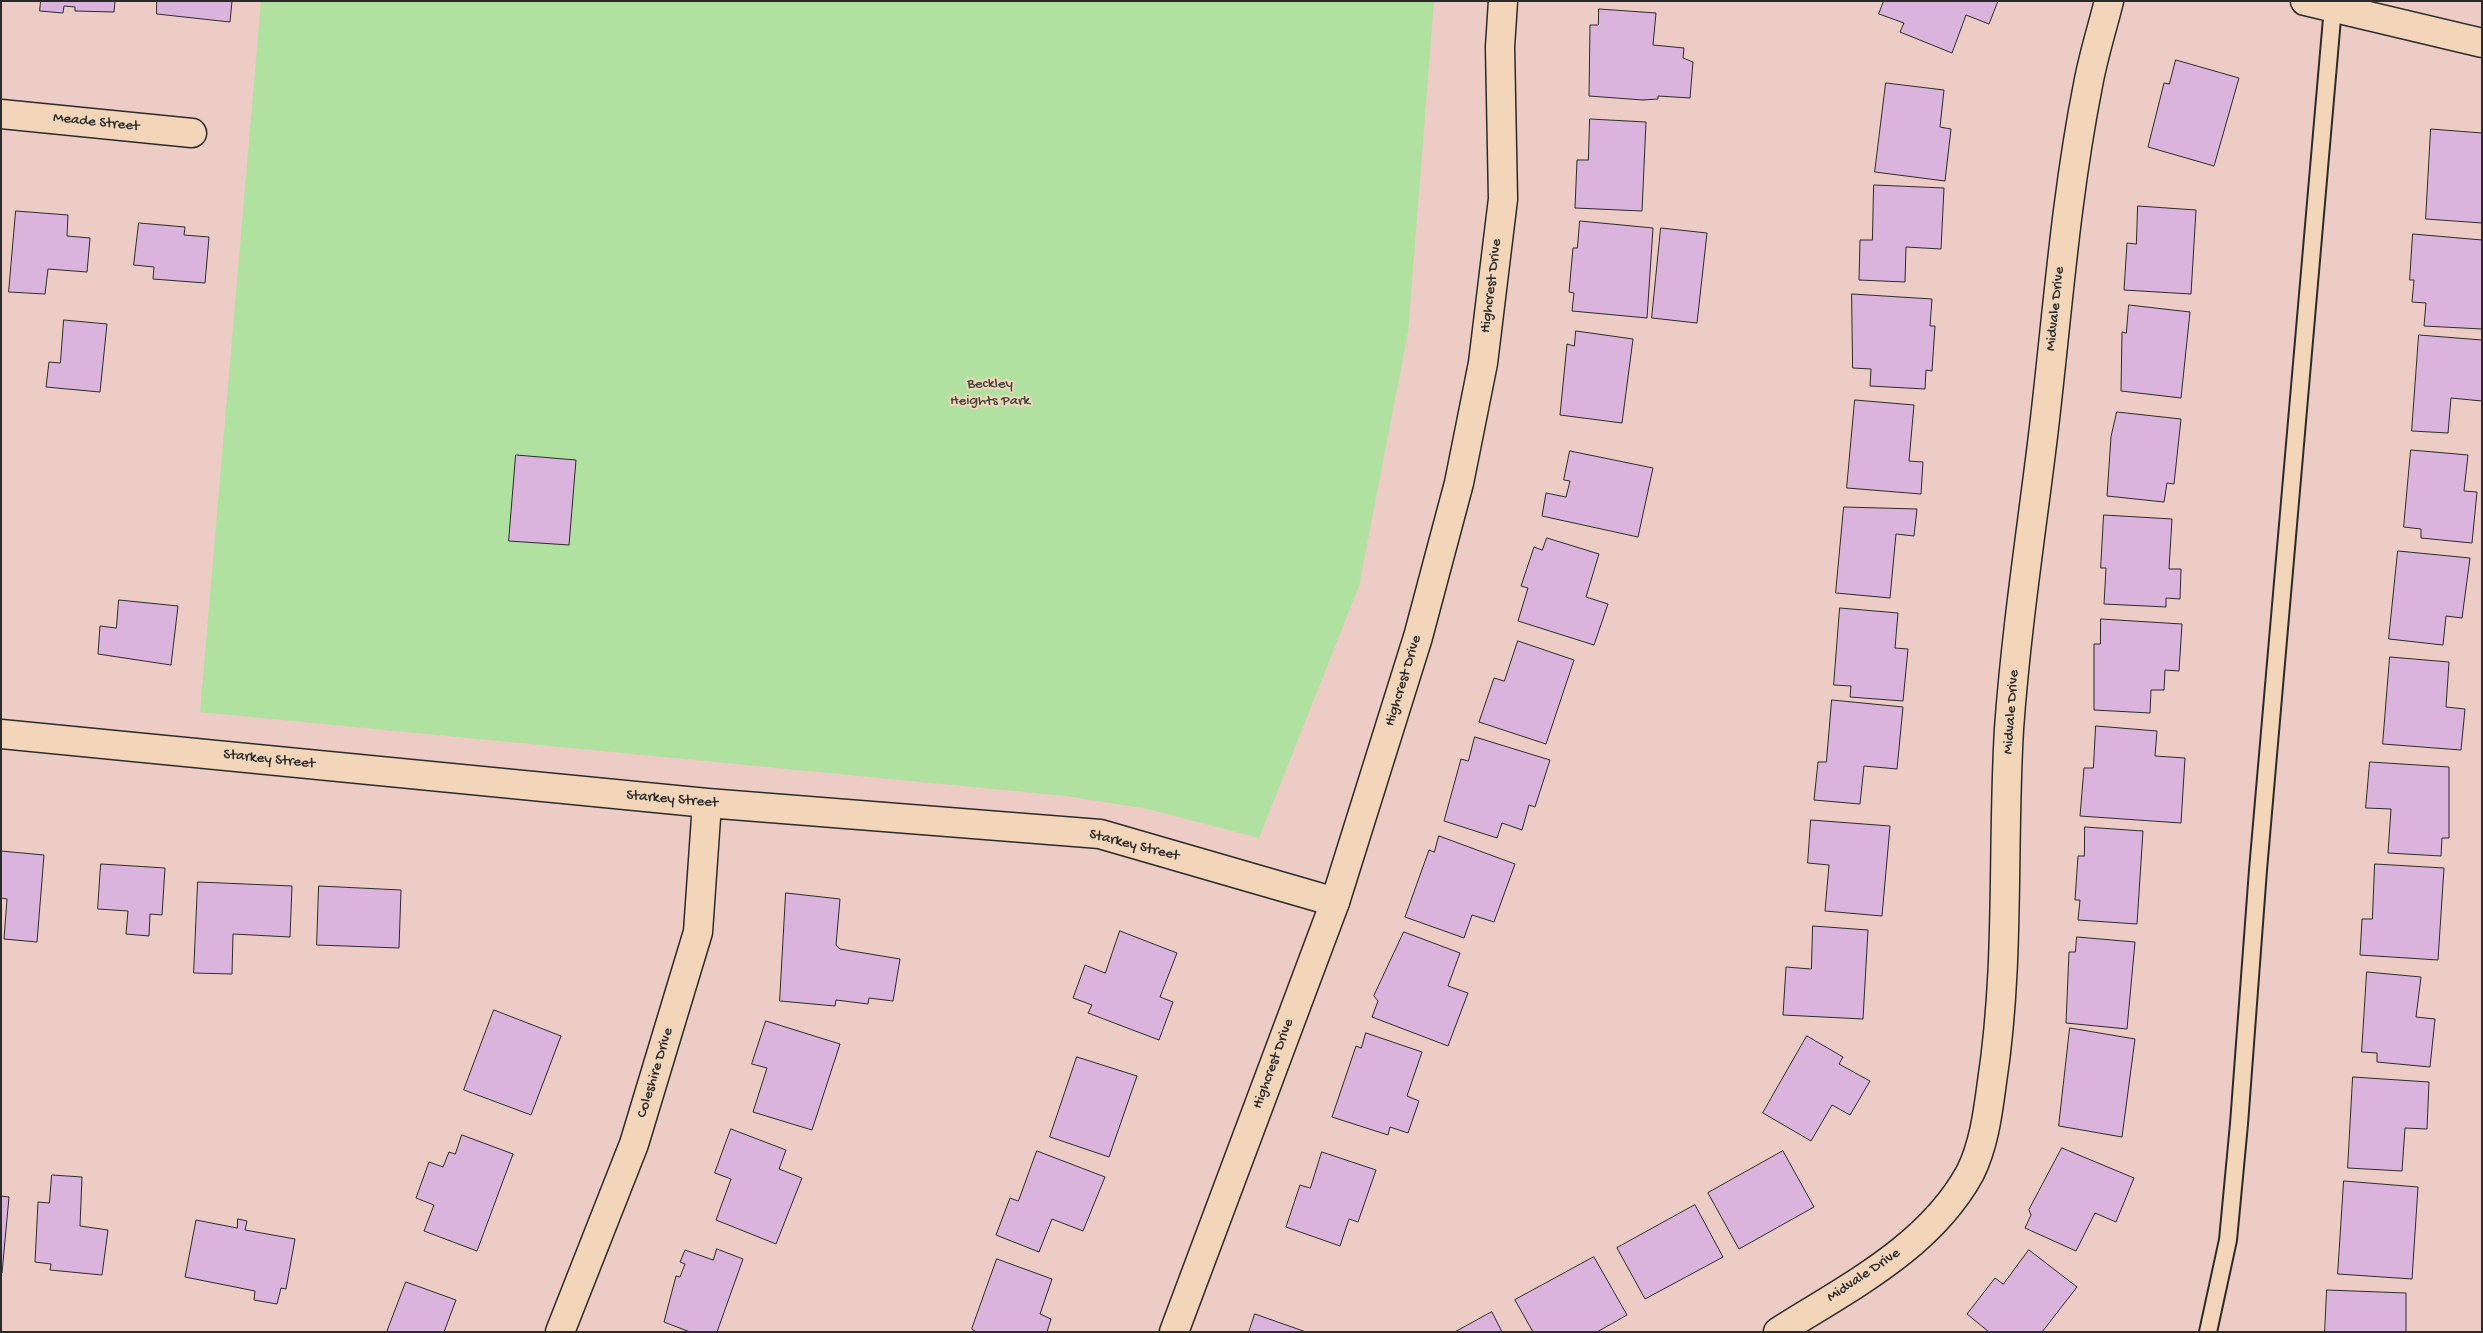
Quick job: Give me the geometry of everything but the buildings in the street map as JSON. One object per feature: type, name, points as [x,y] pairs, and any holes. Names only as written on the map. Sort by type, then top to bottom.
[{"type":"street","name":"Highcrest Drive","points":[[1174,1332],[1335,902],[1418,637],[1459,483],[1483,363],[1503,199],[1500,47],[1503,1]]},
{"type":"street","name":"Midvale Drive","points":[[1778,1332],[1895,1258],[1927,1228],[1952,1200],[1971,1170],[1986,1127],[1998,1048],[2005,963],[2005,868],[2009,731],[2020,610],[2043,434],[2065,234],[2088,84],[2109,1]]},
{"type":"street","points":[[2305,1],[2482,43]]},
{"type":"street","name":"Meade Street","points":[[1,114],[192,132]]},
{"type":"street","name":"Starkey Street","points":[[1,734],[707,803],[1100,834],[1335,902]]},
{"type":"street","name":"Coleshire Drive","points":[[560,1332],[634,1144],[698,932],[707,803]]},
{"type":"lane","points":[[2208,1332],[2228,1240],[2258,870],[2333,7]]},
{"type":"green space","name":"Beckley Heights Park","points":[[261,1],[1434,1],[1408,332],[1359,586],[1259,838],[1148,809],[1066,796],[200,712]]}]
